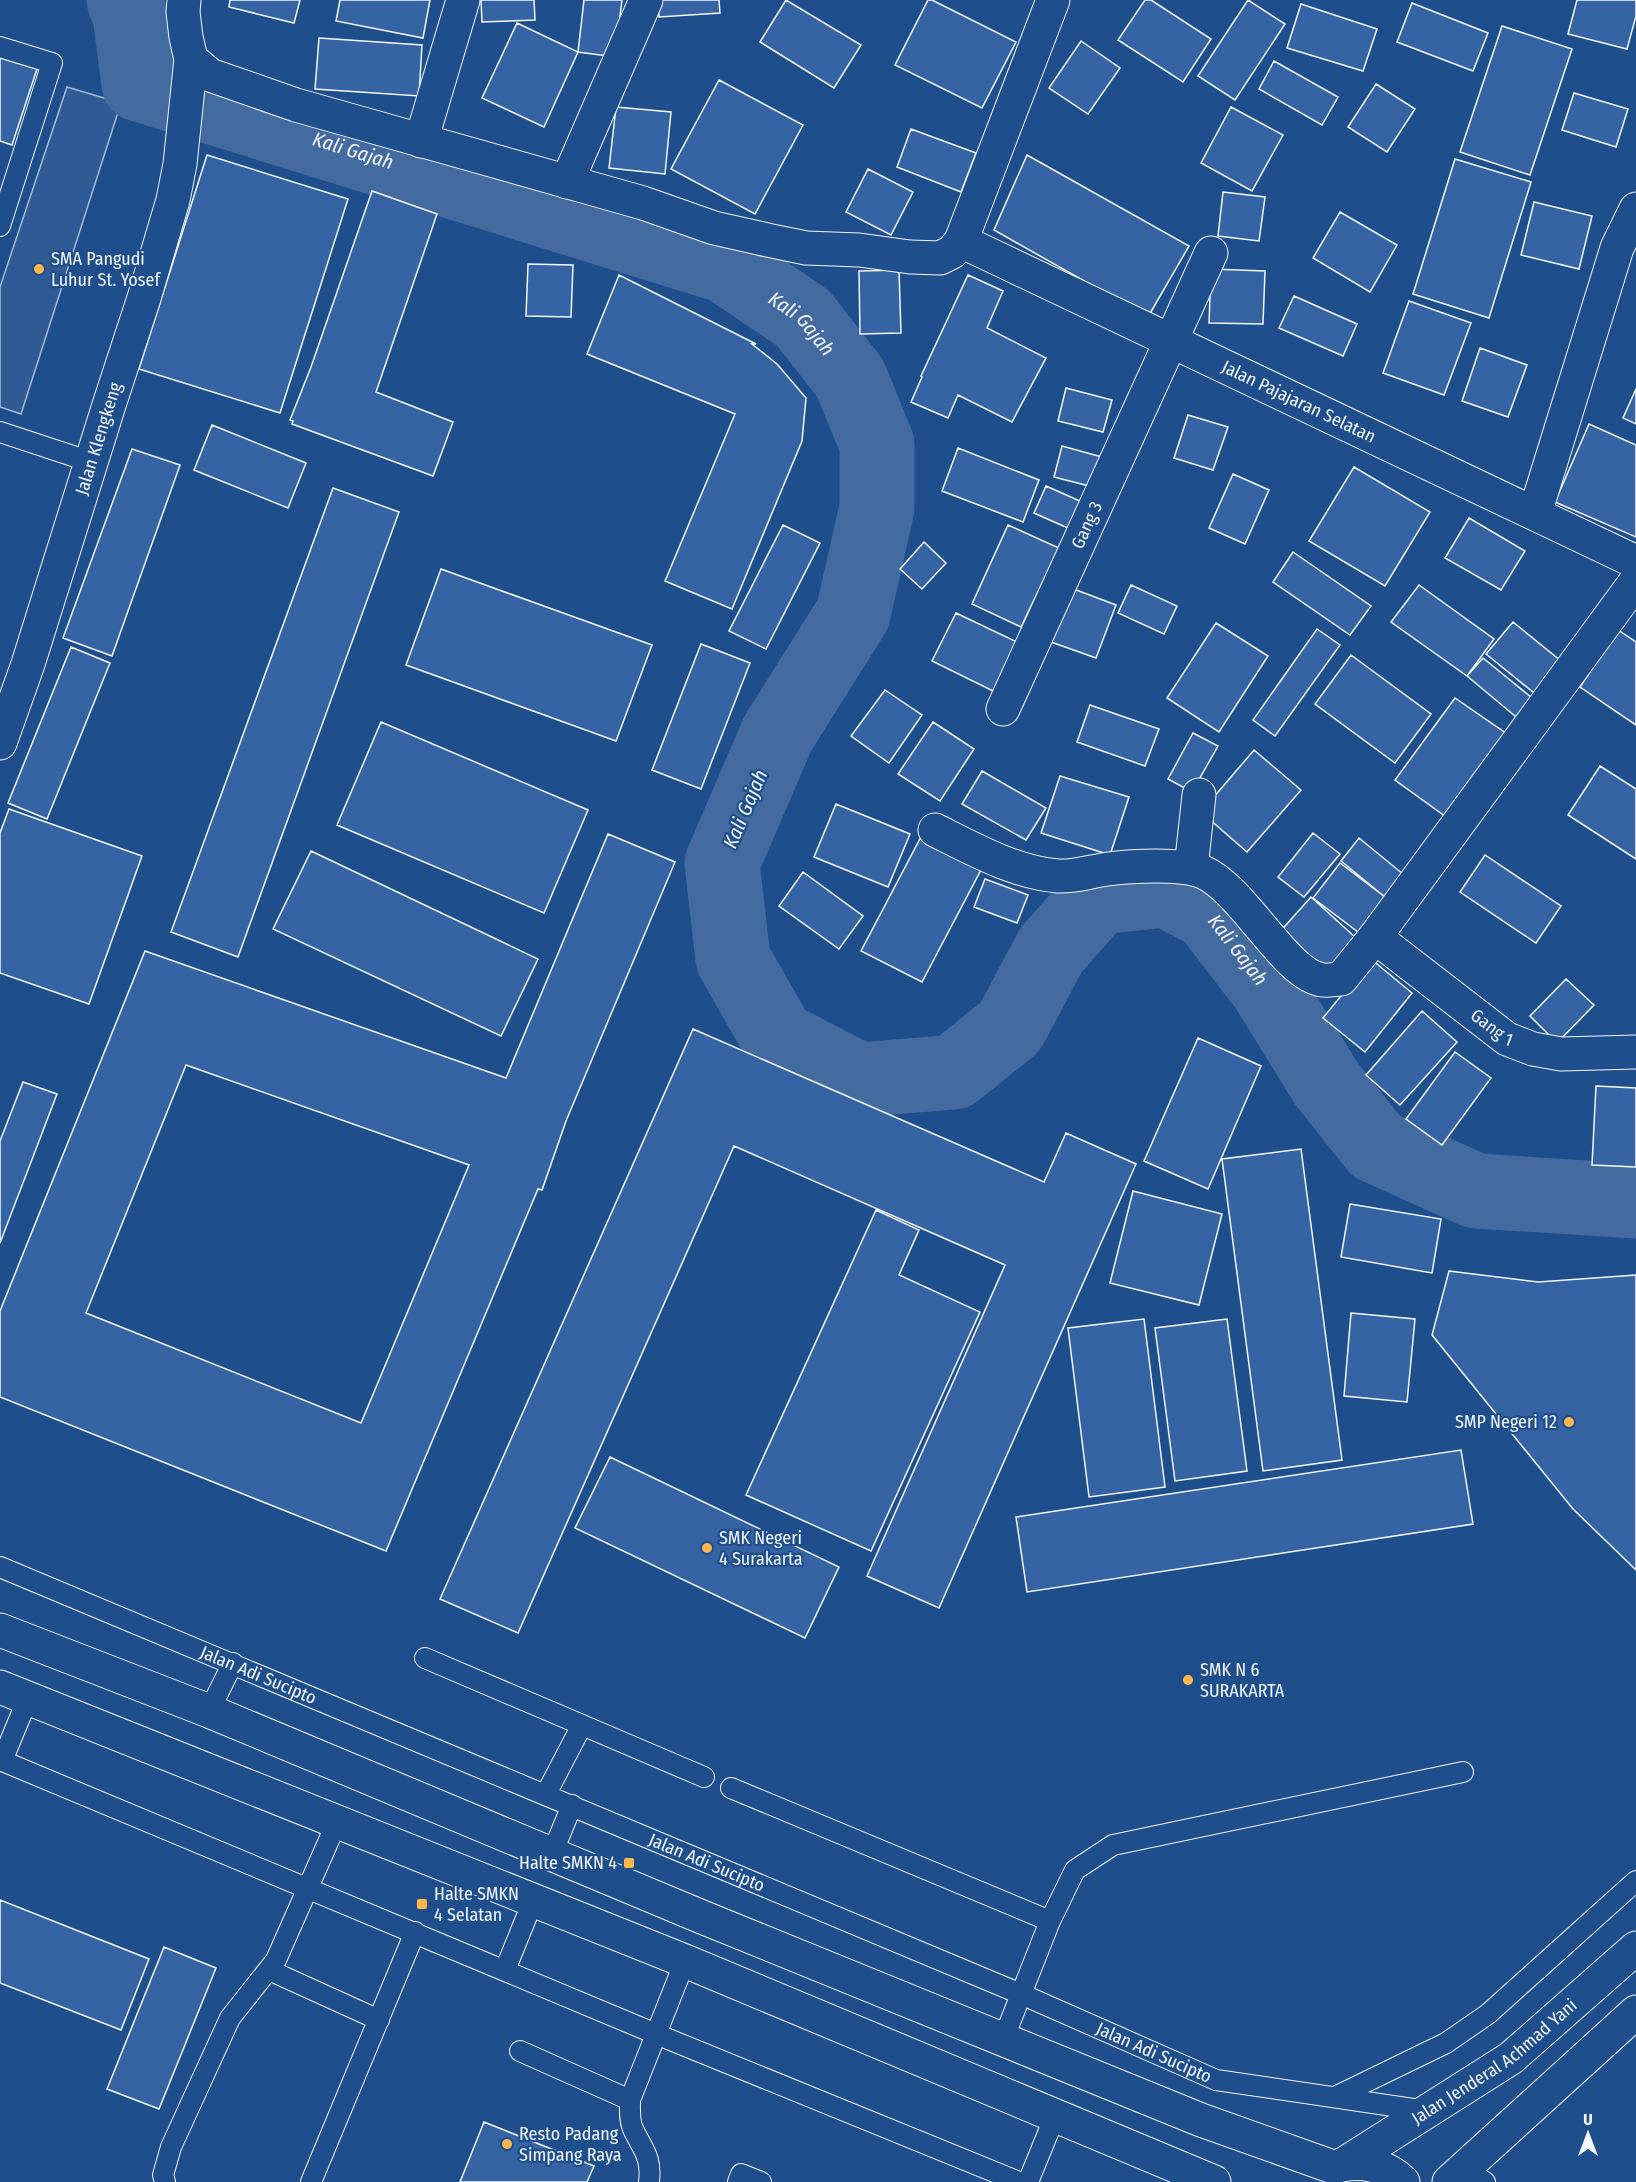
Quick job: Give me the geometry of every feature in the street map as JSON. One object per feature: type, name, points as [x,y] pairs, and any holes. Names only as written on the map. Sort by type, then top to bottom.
[{"type":"main road","name":"Jalan Klengkeng","points":[[0,743],[28,664],[173,200],[180,164],[191,62],[186,37],[184,0]]},
{"type":"main road","points":[[421,141],[463,0]]},
{"type":"main road","points":[[567,182],[646,0]]},
{"type":"main road","points":[[191,62],[210,75],[296,105],[644,202],[714,228],[806,248],[859,250],[910,257],[940,258],[952,252],[961,242],[1053,0]]},
{"type":"main road","points":[[1535,513],[1617,248],[1636,209]]},
{"type":"main road","name":"Jalan Pajajaran Selatan","points":[[961,242],[1636,562]]},
{"type":"main road","name":"Gang 3","points":[[1003,709],[1211,253]]},
{"type":"main road","points":[[935,830],[999,860],[1035,872],[1060,876],[1133,867],[1191,868],[1213,877],[1242,904],[1293,963],[1304,972],[1322,980],[1341,979],[1375,937],[1636,581]]},
{"type":"main road","points":[[1191,868],[1199,795]]},
{"type":"main road","name":"Gang 1","points":[[1375,937],[1508,1039],[1533,1049],[1561,1054],[1636,1052]]},
{"type":"main road","points":[[0,1630],[209,1711],[702,1917],[1329,2171],[1363,2163],[1381,2168],[1403,2182]]},
{"type":"main road","points":[[14,1692],[685,1961],[1214,2182]]},
{"type":"main road","points":[[533,1901],[552,1854]]},
{"type":"main road","points":[[685,1961],[702,1917]]},
{"type":"main road","name":"Jalan Jenderal Achmad Yani","points":[[1329,2171],[1511,2058],[1636,1948]]},
{"type":"main road","points":[[1466,2178],[1636,2012]]},
{"type":"lane","points":[[0,47],[52,63],[0,226]]},
{"type":"lane","points":[[4,433],[91,462]]},
{"type":"lane","name":"Jalan Adi Sucipto","points":[[0,1567],[546,1794],[1021,1994],[1216,2079],[1427,2111]]},
{"type":"lane","points":[[425,1658],[704,1777]]},
{"type":"lane","points":[[209,1711],[233,1663]]},
{"type":"lane","points":[[14,1692],[1,1761],[656,2034],[1019,2182]]},
{"type":"lane","points":[[546,1794],[582,1725]]},
{"type":"lane","points":[[1003,2040],[1050,1921],[1075,1870],[1113,1845],[1463,1772]]},
{"type":"lane","points":[[731,1788],[1050,1921]]},
{"type":"lane","points":[[552,1854],[572,1805]]},
{"type":"lane","points":[[165,2182],[163,2175],[171,2147],[230,2018],[276,1960],[337,1822]]},
{"type":"lane","points":[[1335,2097],[1446,2043],[1488,2014],[1636,1881]]},
{"type":"lane","points":[[505,1970],[533,1901]]},
{"type":"lane","points":[[311,2182],[415,1932]]},
{"type":"lane","points":[[649,2182],[650,2164],[633,2128],[630,2100],[685,1961]]},
{"type":"lane","points":[[269,1970],[379,2020]]},
{"type":"lane","points":[[520,2051],[630,2100]]},
{"type":"lane","points":[[1028,2182],[1055,2116]]},
{"type":"lane","points":[[738,2182],[741,2174],[761,2182]]},
{"type":"shaded area","points":[[67,87],[121,103],[21,414],[0,407],[0,287]]},
{"type":"building","points":[[230,0],[300,0],[294,23],[229,7]]},
{"type":"building","points":[[340,0],[430,0],[423,38],[336,21]]},
{"type":"building","points":[[481,0],[534,0],[535,20],[482,22]]},
{"type":"building","points":[[584,0],[622,0],[615,57],[578,52]]},
{"type":"building","points":[[658,0],[719,0],[720,13],[659,17]]},
{"type":"building","points":[[786,0],[861,45],[834,88],[760,42]]},
{"type":"building","points":[[928,0],[1016,42],[982,108],[895,65]]},
{"type":"building","points":[[1145,0],[1151,0],[1211,39],[1183,82],[1118,40]]},
{"type":"building","points":[[1248,0],[1285,24],[1235,100],[1198,76]]},
{"type":"building","points":[[1577,0],[1636,0],[1636,16],[1627,49],[1568,34]]},
{"type":"building","points":[[1412,3],[1488,33],[1473,71],[1397,42]]},
{"type":"building","points":[[1301,4],[1377,29],[1363,71],[1287,48]]},
{"type":"building","points":[[517,23],[578,52],[544,127],[482,98]]},
{"type":"building","points":[[1502,26],[1572,49],[1530,175],[1460,152]]},
{"type":"building","points":[[319,38],[422,45],[419,96],[315,89]]},
{"type":"building","points":[[1081,41],[1120,68],[1088,114],[1049,88]]},
{"type":"building","points":[[0,58],[37,69],[12,145],[0,141]]},
{"type":"building","points":[[1274,61],[1338,97],[1322,125],[1259,89]]},
{"type":"building","points":[[719,80],[803,125],[755,214],[671,169]]},
{"type":"building","points":[[1376,84],[1415,109],[1387,152],[1348,127]]},
{"type":"building","points":[[1574,93],[1628,109],[1616,147],[1562,130]]},
{"type":"building","points":[[616,107],[671,112],[665,174],[609,168]]},
{"type":"building","points":[[1231,107],[1283,135],[1252,191],[1201,163]]},
{"type":"building","points":[[911,129],[976,153],[961,192],[897,167]]},
{"type":"building","points":[[207,155],[348,199],[280,413],[139,369]]},
{"type":"building","points":[[1027,155],[1189,246],[1148,317],[994,230]]},
{"type":"building","points":[[1455,159],[1531,182],[1489,318],[1413,294]]},
{"type":"building","points":[[868,169],[913,192],[891,235],[846,212]]},
{"type":"building","points":[[372,191],[437,214],[376,392],[453,422],[433,476],[292,424],[293,421],[290,420],[311,367]]},
{"type":"building","points":[[1223,192],[1265,197],[1259,241],[1218,236]]},
{"type":"building","points":[[1534,202],[1592,216],[1579,269],[1521,255]]},
{"type":"building","points":[[1340,212],[1397,245],[1370,292],[1313,258]]},
{"type":"building","points":[[528,264],[573,265],[571,317],[526,316]]},
{"type":"building","points":[[1211,269],[1265,271],[1263,324],[1209,323]]},
{"type":"building","points":[[899,270],[901,333],[860,334],[859,271]]},
{"type":"building","points":[[619,275],[756,344],[752,344],[777,364],[806,398],[802,441],[732,609],[665,581],[735,414],[587,354]]},
{"type":"building","points":[[968,275],[1003,291],[987,328],[1046,358],[1012,422],[958,395],[948,418],[911,402]]},
{"type":"building","points":[[1294,296],[1357,324],[1343,356],[1279,328]]},
{"type":"building","points":[[1409,301],[1471,323],[1444,395],[1383,373]]},
{"type":"building","points":[[1480,348],[1527,365],[1508,417],[1462,401]]},
{"type":"building","points":[[1066,388],[1112,400],[1103,432],[1058,421]]},
{"type":"building","points":[[1636,389],[1636,424],[1623,418]]},
{"type":"building","points":[[1188,415],[1228,427],[1213,470],[1174,458]]},
{"type":"building","points":[[1589,424],[1636,445],[1636,537],[1555,502]]},
{"type":"building","points":[[212,425],[306,463],[288,508],[194,470]]},
{"type":"building","points":[[1062,446],[1102,457],[1093,487],[1054,477]]},
{"type":"building","points":[[958,448],[1039,480],[1023,522],[942,491]]},
{"type":"building","points":[[132,449],[180,465],[112,656],[63,638]]},
{"type":"building","points":[[1354,467],[1430,512],[1385,586],[1309,541]]},
{"type":"building","points":[[1233,474],[1269,490],[1245,544],[1209,528]]},
{"type":"building","points":[[1046,486],[1091,506],[1079,533],[1034,513]]},
{"type":"building","points":[[333,488],[399,512],[238,957],[171,932]]},
{"type":"building","points":[[1469,518],[1525,551],[1501,590],[1445,558]]},
{"type":"building","points":[[783,525],[820,543],[766,649],[729,631]]},
{"type":"building","points":[[1008,525],[1059,548],[1021,627],[972,604]]},
{"type":"building","points":[[924,542],[946,563],[922,589],[900,569]]},
{"type":"building","points":[[1293,552],[1371,606],[1350,635],[1273,582]]},
{"type":"building","points":[[441,569],[652,645],[616,741],[406,665]]},
{"type":"building","points":[[1131,585],[1177,606],[1164,634],[1118,613]]},
{"type":"building","points":[[1419,585],[1494,639],[1467,676],[1391,622]]},
{"type":"building","points":[[1071,588],[1116,605],[1096,658],[1051,642]]},
{"type":"building","points":[[956,613],[1017,642],[993,691],[932,661]]},
{"type":"building","points":[[1513,622],[1566,665],[1539,697],[1486,654]]},
{"type":"building","points":[[1216,623],[1268,656],[1219,732],[1167,698]]},
{"type":"building","points":[[1317,629],[1340,645],[1275,736],[1253,720]]},
{"type":"building","points":[[1618,630],[1636,642],[1636,725],[1580,687]]},
{"type":"building","points":[[701,644],[750,663],[701,789],[652,770]]},
{"type":"building","points":[[71,647],[110,663],[47,819],[8,803]]},
{"type":"building","points":[[1351,655],[1431,714],[1395,763],[1315,704]]},
{"type":"building","points":[[1483,658],[1537,702],[1521,721],[1467,676]]},
{"type":"building","points":[[885,690],[922,715],[889,763],[851,736]]},
{"type":"building","points":[[1455,698],[1510,736],[1449,819],[1395,780]]},
{"type":"building","points":[[1090,705],[1159,729],[1145,766],[1077,742]]},
{"type":"building","points":[[381,722],[588,810],[544,913],[337,825]]},
{"type":"building","points":[[933,722],[974,749],[940,801],[898,774]]},
{"type":"building","points":[[1193,733],[1218,746],[1192,792],[1168,779]]},
{"type":"building","points":[[1254,750],[1301,790],[1247,852],[1201,812]]},
{"type":"building","points":[[1600,766],[1636,789],[1636,859],[1568,815]]},
{"type":"building","points":[[982,771],[1046,808],[1026,840],[962,804]]},
{"type":"building","points":[[1060,776],[1129,797],[1110,855],[1041,833]]},
{"type":"building","points":[[836,804],[910,834],[888,887],[814,857]]},
{"type":"building","points":[[9,809],[142,856],[89,1004],[0,973],[0,833]]},
{"type":"building","points":[[1313,833],[1340,854],[1304,897],[1278,877]]},
{"type":"building","points":[[608,834],[675,862],[566,1121],[542,1190],[538,1189],[386,1551],[0,1397],[0,1311],[145,951],[506,1078]],"holes":[[[186,1065],[469,1165],[361,1423],[86,1313]]]},
{"type":"building","points":[[922,835],[983,866],[922,982],[861,951]]},
{"type":"building","points":[[1359,838],[1403,874],[1385,897],[1341,861]]},
{"type":"building","points":[[311,851],[538,959],[501,1036],[273,929]]},
{"type":"building","points":[[1485,855],[1561,906],[1536,943],[1460,892]]},
{"type":"building","points":[[1340,863],[1385,897],[1358,932],[1313,898]]},
{"type":"building","points":[[803,872],[863,916],[839,949],[779,906]]},
{"type":"building","points":[[985,879],[1028,895],[1017,923],[974,907]]},
{"type":"building","points":[[1311,897],[1356,938],[1322,975],[1277,935]]},
{"type":"building","points":[[1371,959],[1412,993],[1365,1052],[1323,1018]]},
{"type":"building","points":[[1566,979],[1594,1005],[1557,1043],[1530,1016]]},
{"type":"building","points":[[1422,1011],[1457,1042],[1400,1105],[1366,1075]]},
{"type":"building","points":[[693,1029],[1044,1182],[1066,1133],[1136,1164],[939,1608],[867,1576],[1005,1265],[734,1146],[518,1633],[440,1599]]},
{"type":"building","points":[[1198,1038],[1261,1066],[1208,1189],[1144,1161]]},
{"type":"building","points":[[1455,1052],[1491,1078],[1442,1145],[1406,1119]]},
{"type":"building","points":[[23,1082],[57,1094],[0,1243],[0,1141]]},
{"type":"building","points":[[1596,1086],[1636,1088],[1636,1167],[1592,1165]]},
{"type":"building","points":[[1301,1149],[1342,1460],[1263,1471],[1222,1159]]},
{"type":"building","points":[[1133,1191],[1222,1214],[1199,1305],[1110,1283]]},
{"type":"building","points":[[1350,1204],[1441,1219],[1432,1273],[1341,1257]]},
{"type":"building","points":[[876,1210],[919,1230],[899,1275],[980,1312],[871,1551],[746,1495]]},
{"type":"building","name":"SMP Negeri 12","points":[[1449,1271],[1538,1282],[1636,1275],[1636,1570],[1573,1509],[1432,1335]]},
{"type":"building","points":[[1351,1313],[1415,1319],[1407,1402],[1344,1396]]},
{"type":"building","points":[[1144,1319],[1165,1487],[1089,1497],[1068,1328]]},
{"type":"building","points":[[1227,1319],[1247,1471],[1175,1481],[1155,1328]]},
{"type":"building","points":[[1461,1450],[1473,1524],[1027,1592],[1016,1517]]},
{"type":"building","name":"SMK Negeri 4 Surakarta","points":[[610,1457],[839,1567],[805,1638],[575,1528]]},
{"type":"building","points":[[0,1900],[149,1959],[121,2030],[0,1983]]},
{"type":"building","points":[[164,1947],[216,1968],[159,2109],[107,2089]]},
{"type":"building","name":"Resto Padang Simpang Raya","points":[[484,2122],[594,2166],[587,2182],[460,2182]]},
{"type":"waterway","name":"Kali Gajah","points":[[124,0],[130,15],[139,84],[726,266],[803,318],[850,378],[877,444],[877,508],[853,614],[778,733],[722,863],[733,959],[778,1038],[859,1080],[954,1072],[1010,1027],[1051,950],[1098,897],[1166,890],[1209,912],[1268,989],[1326,1083],[1376,1146],[1476,1191],[1636,1201]]},
{"type":"place","name":"SMA Pangudi Luhur St. Yosef","points":[[39,269]]},
{"type":"place","name":"SMP Negeri 12","points":[[1569,1422]]},
{"type":"place","name":"SMK Negeri 4 Surakarta","points":[[707,1548]]},
{"type":"place","name":"SMK N 6 SURAKARTA","points":[[1188,1680]]},
{"type":"place","name":"Halte SMKN 4","points":[[629,1863]]},
{"type":"place","name":"Halte SMKN 4 Selatan","points":[[422,1904]]},
{"type":"place","name":"Resto Padang Simpang Raya","points":[[507,2144]]}]
